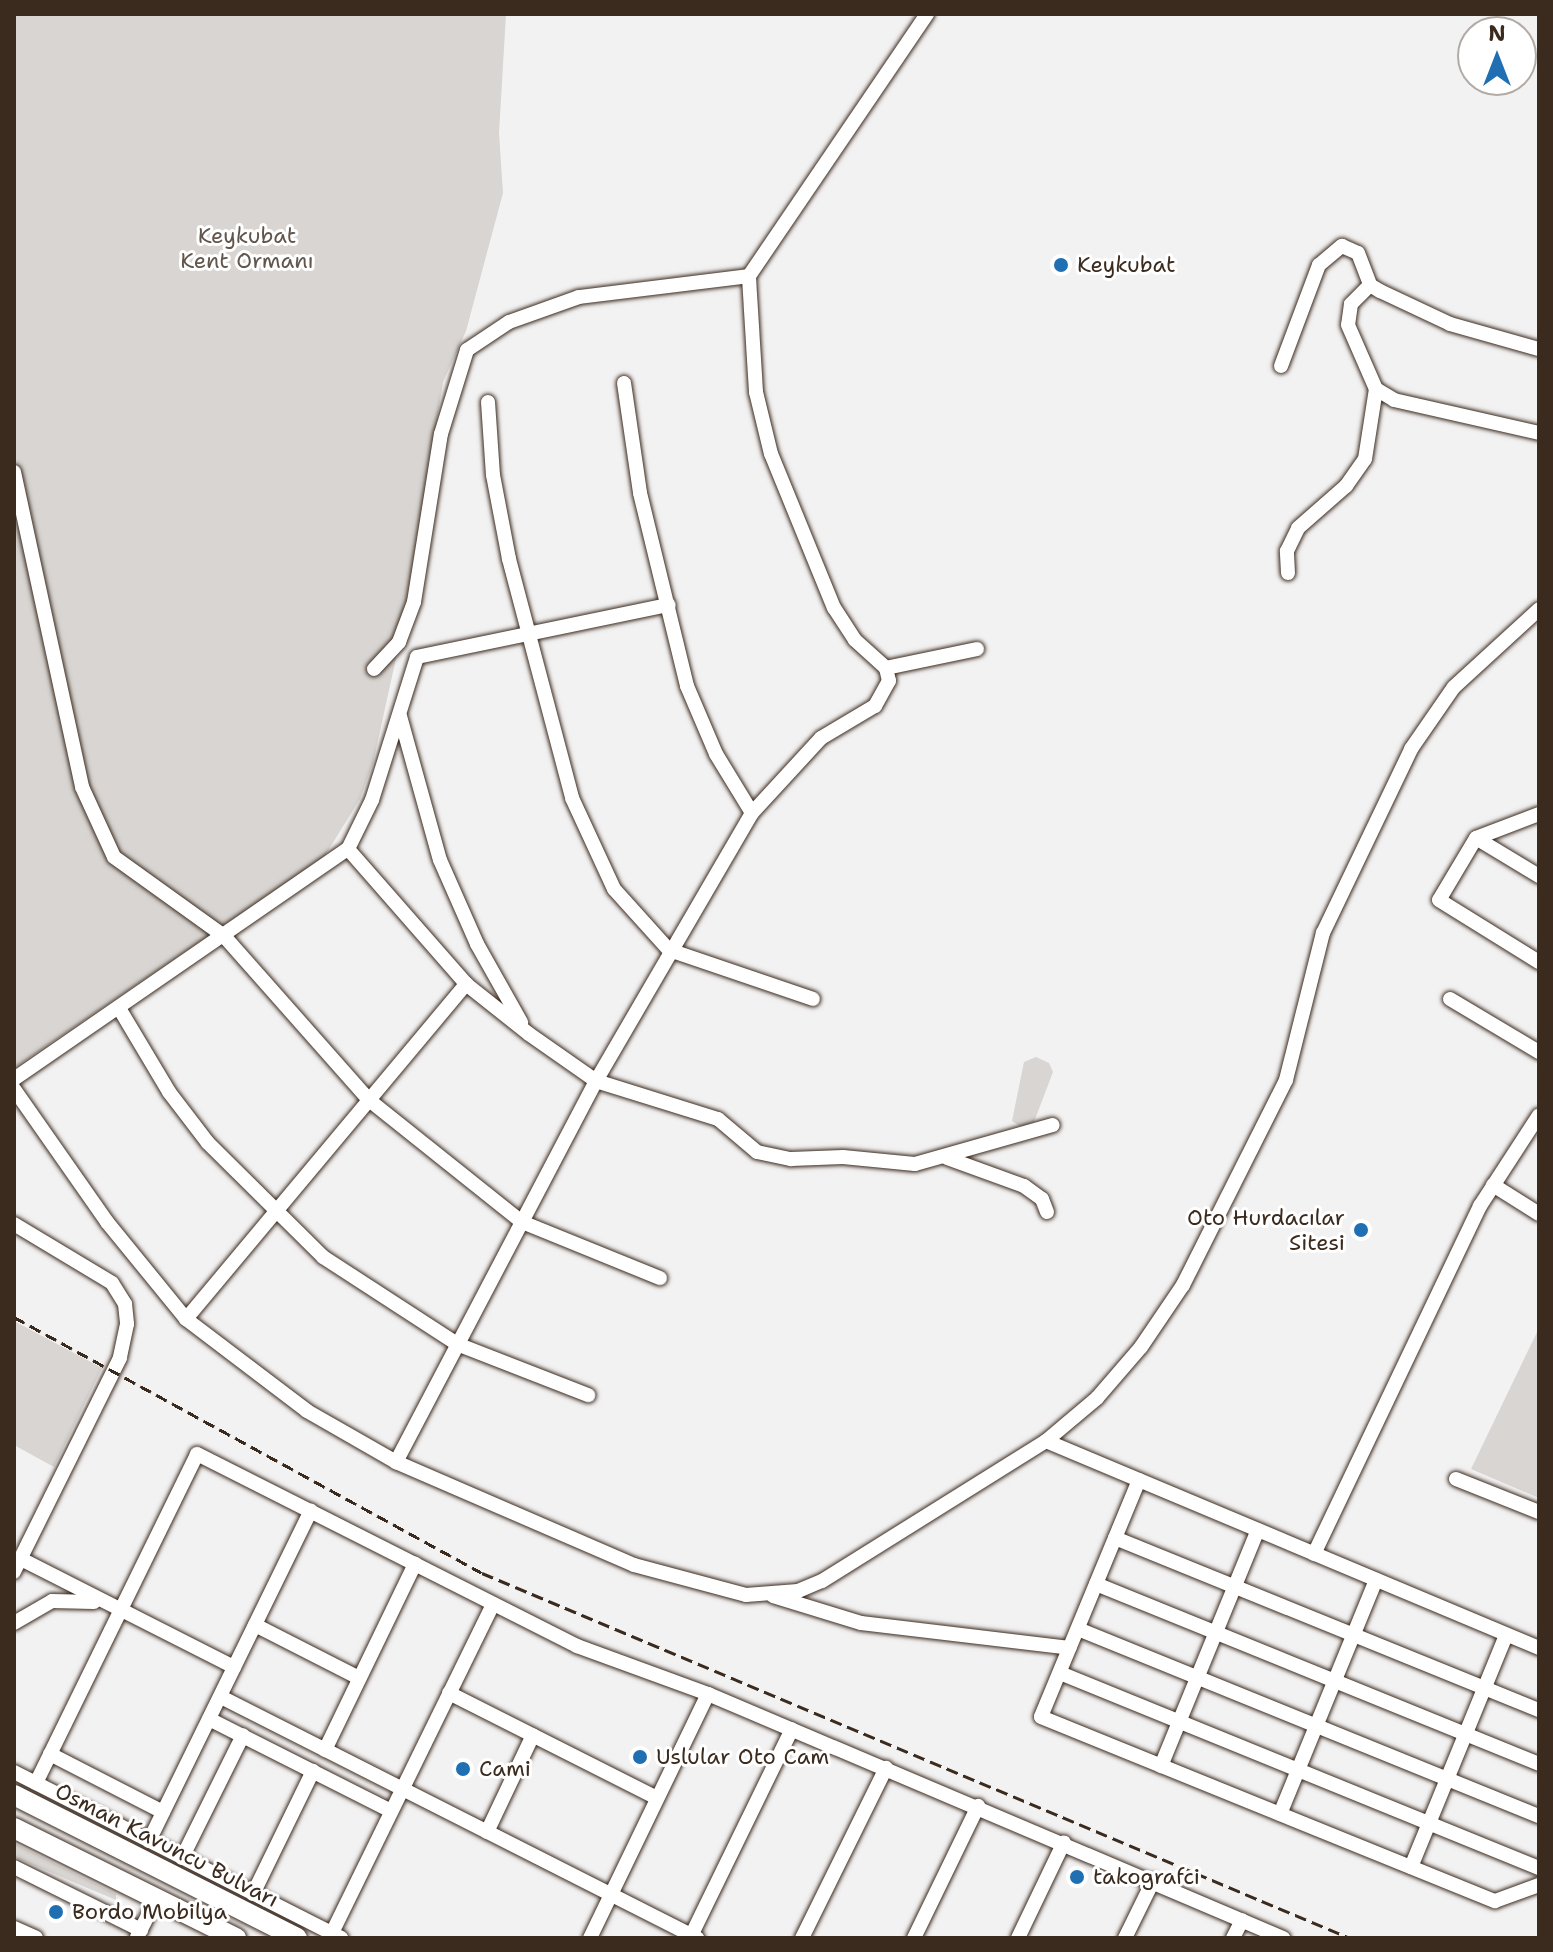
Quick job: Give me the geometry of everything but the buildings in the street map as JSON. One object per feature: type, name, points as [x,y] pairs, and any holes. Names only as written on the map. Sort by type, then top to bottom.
[{"type":"highway","name":"Osman Kavuncu Bulvarı","points":[[14,1795],[297,1938]]},
{"type":"highway","points":[[14,1828],[236,1938]]},
{"type":"street","points":[[396,1462],[596,1081],[669,950],[752,813],[821,738],[879,701],[889,681],[886,668],[839,619],[771,454],[756,392],[749,276],[927,14]]},
{"type":"street","points":[[1281,366],[1328,254],[1342,246],[1353,249],[1370,285],[1450,324],[1539,349]]},
{"type":"street","points":[[374,669],[399,642],[414,602],[441,434],[460,364],[472,344],[509,322],[579,297],[749,276]]},
{"type":"street","points":[[1288,573],[1287,551],[1298,528],[1346,486],[1365,459],[1376,389],[1348,325],[1351,304],[1370,285]]},
{"type":"street","points":[[624,383],[640,493],[697,712],[752,813]]},
{"type":"street","points":[[1376,389],[1394,400],[1539,433]]},
{"type":"street","points":[[488,402],[496,489],[572,798],[614,889],[669,950],[813,999]]},
{"type":"street","points":[[14,472],[76,763],[97,829],[127,870],[193,910],[224,936],[369,1100],[522,1222],[660,1278]]},
{"type":"street","points":[[14,1079],[348,849],[376,788],[411,664],[420,655],[531,637],[669,605]]},
{"type":"street","points":[[773,1596],[822,1581],[1046,1441],[1125,1367],[1194,1264],[1286,1080],[1323,933],[1420,734],[1470,670],[1539,609]]},
{"type":"street","points":[[886,668],[977,649]]},
{"type":"street","points":[[398,708],[420,801],[446,875],[477,944],[529,1034]]},
{"type":"street","points":[[1539,814],[1476,838],[1439,900],[1539,962]]},
{"type":"street","points":[[1476,838],[1539,876]]},
{"type":"street","points":[[348,849],[466,984],[529,1034],[596,1081],[718,1119],[747,1147],[780,1158],[847,1157],[906,1165],[1053,1125]]},
{"type":"street","points":[[186,1319],[466,984]]},
{"type":"street","points":[[1450,999],[1539,1052]]},
{"type":"street","points":[[119,1008],[188,1118],[275,1215],[362,1285],[457,1344],[588,1395]]},
{"type":"street","points":[[14,1089],[107,1222],[186,1319],[279,1392],[396,1462],[634,1565],[733,1592],[773,1596],[861,1623],[1070,1648]]},
{"type":"street","points":[[1314,1554],[1419,1326],[1493,1185],[1539,1115]]},
{"type":"street","points":[[943,1157],[1012,1180],[1039,1195],[1047,1212]]},
{"type":"street","points":[[1493,1185],[1539,1214]]},
{"type":"street","points":[[14,1224],[107,1278],[122,1296],[127,1324],[120,1358],[17,1566],[121,1609],[234,1667]]},
{"type":"street","points":[[1046,1441],[1539,1648]]},
{"type":"street","points":[[36,1783],[197,1454],[577,1646],[708,1694],[1064,1842],[1283,1938]]},
{"type":"street","points":[[1456,1479],[1539,1512]]},
{"type":"street","points":[[1139,1480],[1041,1717],[1495,1901],[1539,1885]]},
{"type":"street","points":[[149,1841],[311,1511]]},
{"type":"street","points":[[1161,1766],[1258,1530]]},
{"type":"street","points":[[1115,1538],[1539,1710]]},
{"type":"street","points":[[325,1750],[415,1564]]},
{"type":"street","points":[[1280,1814],[1376,1580]]},
{"type":"street","points":[[1096,1584],[1539,1764]]},
{"type":"street","points":[[14,1623],[59,1599],[121,1609]]},
{"type":"street","points":[[14,1772],[336,1936],[391,1811],[493,1604]]},
{"type":"street","points":[[255,1625],[359,1678]]},
{"type":"street","points":[[1078,1629],[1539,1816]]},
{"type":"street","points":[[1411,1867],[1506,1635]]},
{"type":"street","points":[[1060,1673],[1539,1868]]},
{"type":"street","points":[[449,1693],[657,1798]]},
{"type":"street","points":[[590,1938],[708,1694]]},
{"type":"street","points":[[221,1697],[694,1937],[792,1729]]},
{"type":"street","points":[[209,1719],[391,1811]]},
{"type":"street","points":[[182,1858],[243,1735]]},
{"type":"street","points":[[487,1832],[533,1735]]},
{"type":"street","points":[[50,1754],[163,1812]]},
{"type":"street","points":[[802,1938],[886,1768]]},
{"type":"street","points":[[253,1894],[313,1771]]},
{"type":"street","points":[[914,1938],[978,1806]]},
{"type":"street","points":[[1018,1938],[1064,1842]]},
{"type":"street","points":[[14,1867],[139,1934],[157,1898]]},
{"type":"street","points":[[1125,1938],[1153,1881]]},
{"type":"street","points":[[1233,1938],[1242,1920]]},
{"type":"street","points":[[14,1928],[36,1938]]},
{"type":"green space","name":"Keykubat Kent Ormanı","points":[[14,14],[506,14],[499,133],[503,193],[466,331],[443,382],[402,631],[373,763],[360,799],[324,857],[14,1068]]},
{"type":"green space","points":[[1036,1057],[1049,1063],[1053,1072],[1034,1122],[1021,1127],[1012,1121],[1024,1062]]},
{"type":"green space","points":[[14,1321],[102,1368],[54,1467],[14,1445]]},
{"type":"green space","points":[[1539,1328],[1539,1498],[1471,1469]]},
{"type":"green space","points":[[14,1843],[116,1894],[116,1900],[14,1857]]},
{"type":"railway","points":[[14,1317],[482,1573],[1350,1938]]},
{"type":"place","name":"Keykubat","points":[[1061,265]]},
{"type":"place","name":"Oto Hurdacılar Sitesi","points":[[1361,1230]]},
{"type":"place","name":"Uslular Oto Cam","points":[[640,1757]]},
{"type":"place","name":"Cami","points":[[463,1769]]},
{"type":"place","name":"takografci","points":[[1077,1877]]},
{"type":"place","name":"Bordo Mobilya","points":[[56,1912]]}]
